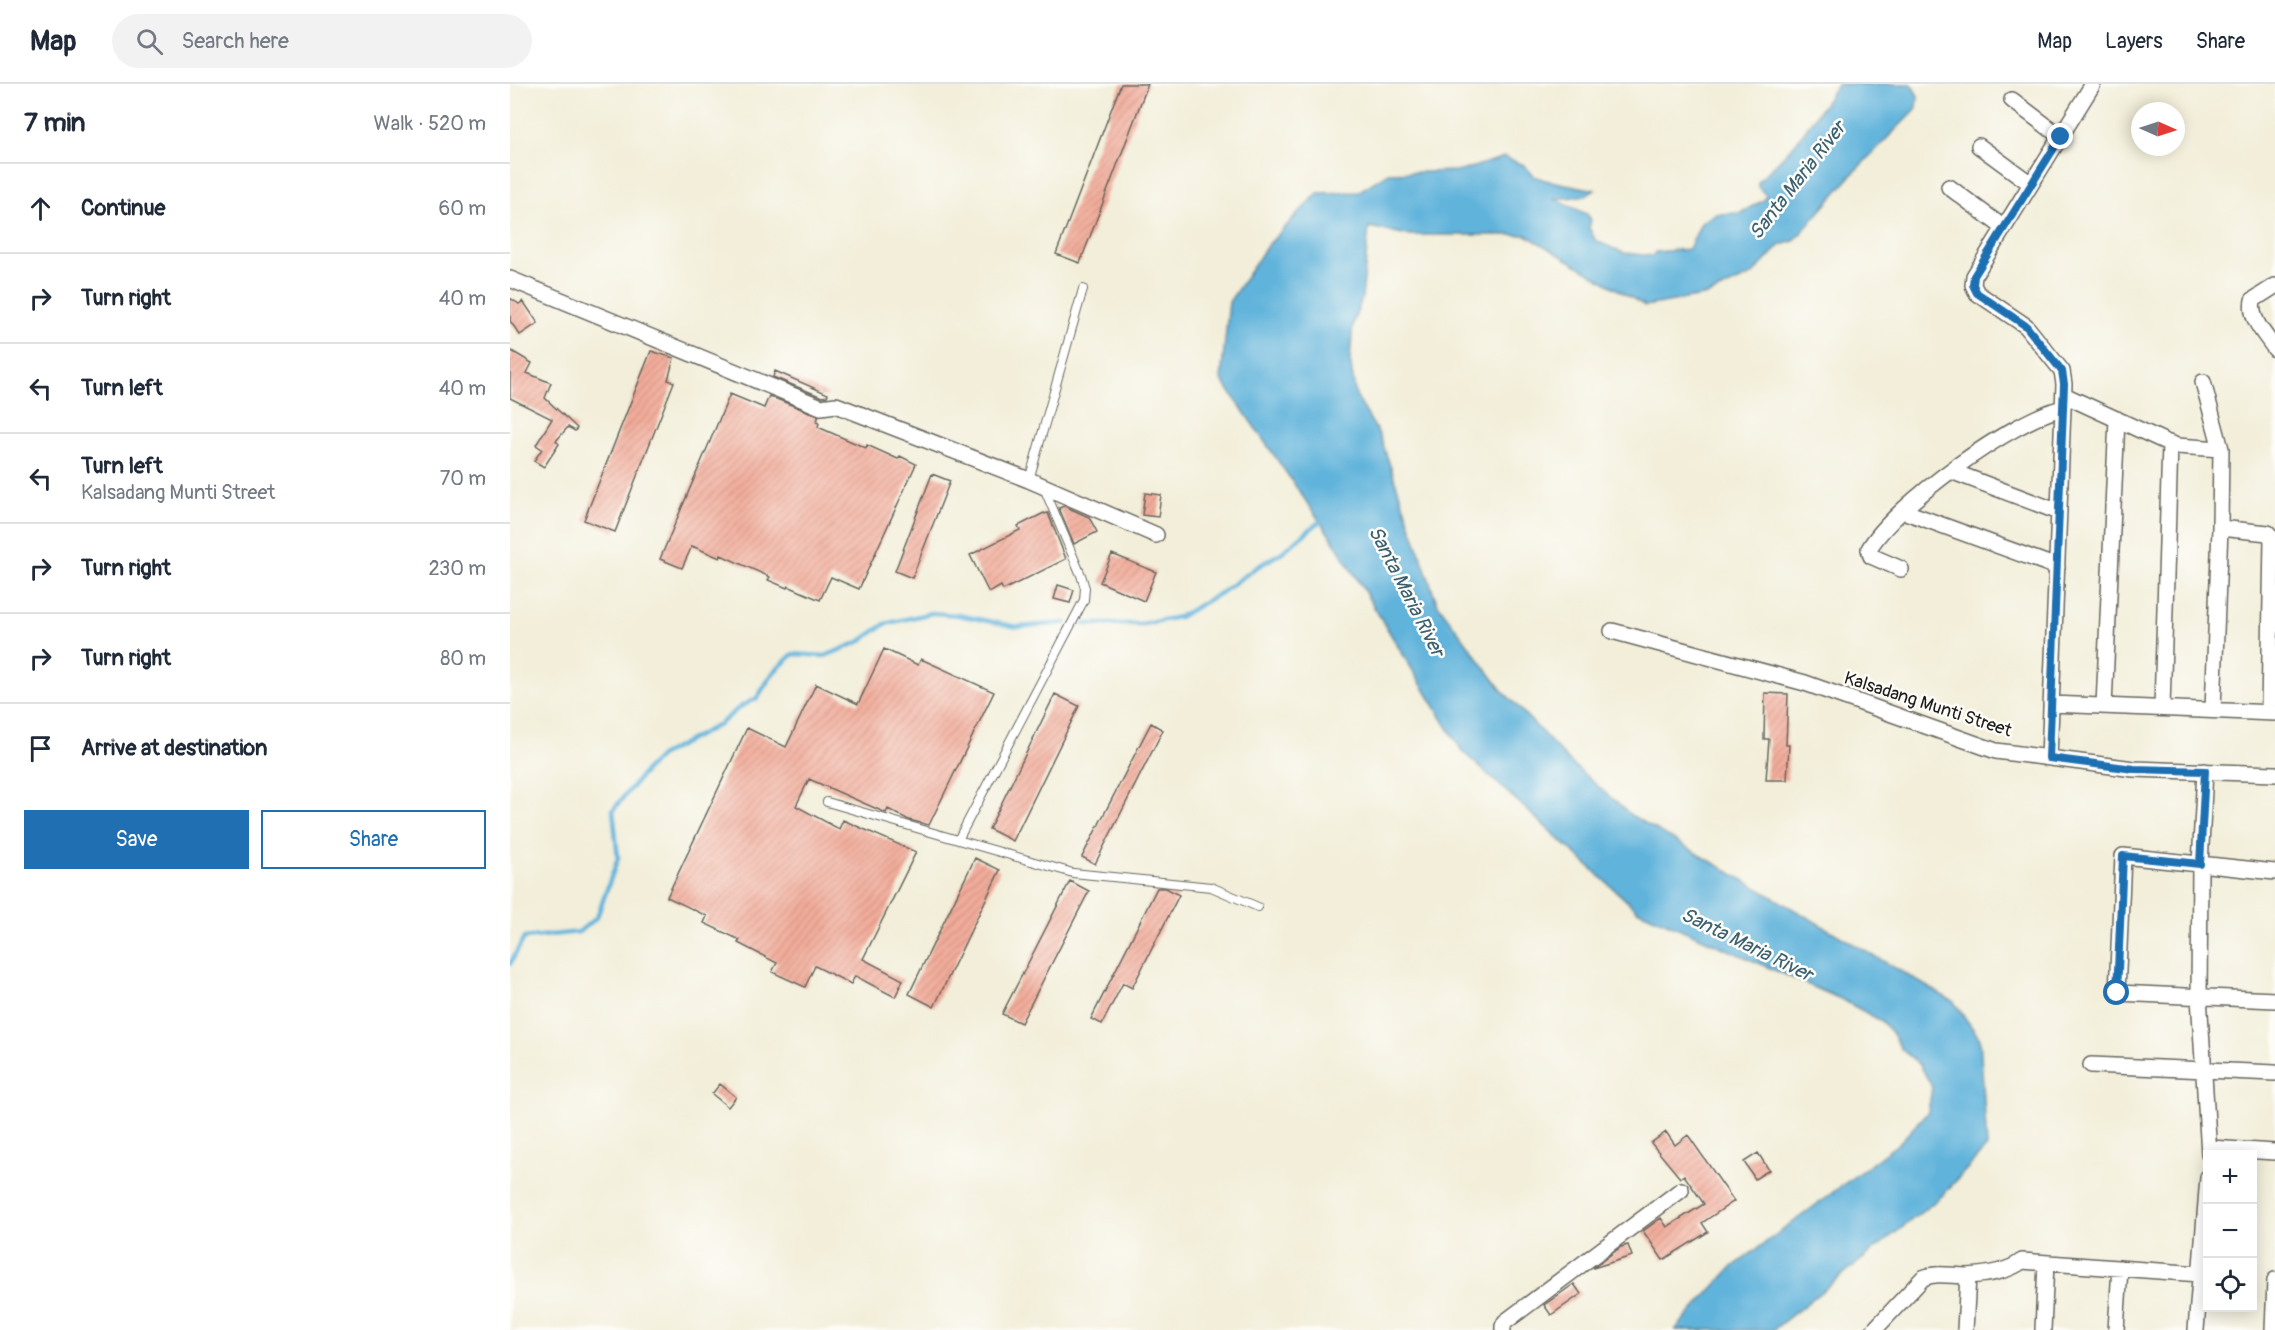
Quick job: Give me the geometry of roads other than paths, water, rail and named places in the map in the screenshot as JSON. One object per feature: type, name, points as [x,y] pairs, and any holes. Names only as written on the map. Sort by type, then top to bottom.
[{"type":"street","points":[[2049,758],[2064,402],[2062,371],[2026,326],[1977,293],[1973,285],[1974,276],[2061,137],[2086,87]]},
{"type":"street","points":[[2012,100],[2061,137]]},
{"type":"street","points":[[1979,146],[2031,184]]},
{"type":"street","points":[[1949,187],[2004,228]]},
{"type":"street","points":[[510,279],[821,407],[836,405],[1044,486],[1156,535]]},
{"type":"street","points":[[2275,286],[2253,300],[2251,309],[2253,318],[2275,349]]},
{"type":"street","points":[[2203,382],[2221,449],[2213,710]]},
{"type":"street","points":[[1901,568],[1871,556],[1869,549],[1875,539],[1926,489],[1985,447],[2064,402],[2117,419],[2170,444],[2221,449]]},
{"type":"street","points":[[2104,706],[2117,419]]},
{"type":"street","points":[[2162,708],[2170,444]]},
{"type":"street","points":[[1951,471],[2059,512]]},
{"type":"street","points":[[1903,511],[2057,567]]},
{"type":"street","points":[[2051,704],[2272,712],[2272,538],[2268,533],[2220,528]]},
{"type":"street","name":"Kalsadang Munti Street","points":[[1612,631],[1805,683],[1996,751],[2134,769],[2275,774]]},
{"type":"street","points":[[2205,771],[2200,864],[2199,997],[2209,1150]]},
{"type":"street","points":[[2275,872],[2123,856],[2117,993],[2275,1000]]},
{"type":"street","points":[[2091,1065],[2275,1072]]},
{"type":"street","points":[[2257,1152],[2275,1152]]},
{"type":"street","points":[[1503,1330],[1505,1322],[1681,1190]]},
{"type":"street","points":[[2196,1330],[2206,1204]]},
{"type":"street","points":[[1874,1330],[1923,1278],[1932,1274],[1968,1276],[2013,1268],[2022,1261],[2200,1274]]},
{"type":"street","points":[[2043,1330],[2046,1263]]},
{"type":"street","points":[[2116,1330],[2120,1268]]},
{"type":"street","points":[[1965,1330],[1968,1276]]},
{"type":"street","points":[[2272,1330],[2275,1280]]},
{"type":"lane","points":[[1029,480],[1083,289]]},
{"type":"lane","points":[[958,840],[1084,600],[1085,588],[1081,575],[1044,486]]},
{"type":"lane","points":[[827,802],[1073,873],[1211,887],[1258,907]]},
{"type":"water","name":"Santa Maria River","points":[[1838,84],[1911,84],[1918,96],[1917,108],[1856,170],[1794,241],[1780,245],[1752,275],[1708,295],[1645,306],[1526,235],[1408,235],[1369,227],[1362,298],[1353,323],[1350,360],[1356,396],[1380,436],[1437,603],[1501,689],[1570,762],[1631,815],[1954,1002],[1980,1039],[1987,1147],[1943,1195],[1773,1330],[1675,1330],[1730,1269],[1899,1143],[1928,1112],[1932,1087],[1920,1065],[1901,1049],[1893,1034],[1881,1021],[1843,1000],[1637,910],[1462,751],[1333,540],[1221,379],[1229,302],[1267,246],[1318,193],[1358,192],[1388,173],[1461,171],[1504,157],[1524,165],[1534,176],[1545,180],[1595,190],[1586,196],[1555,199],[1587,214],[1591,220],[1589,228],[1596,241],[1624,253],[1653,256],[1655,252],[1689,249],[1701,223],[1715,214],[1740,213],[1764,200],[1766,195],[1758,187],[1758,182],[1796,143]]},
{"type":"waterway","points":[[1084,624],[1142,624],[1179,617],[1281,553],[1323,519]]},
{"type":"waterway","points":[[510,964],[524,938],[579,932],[597,917],[618,858],[613,810],[660,756],[720,724],[740,707],[757,698],[773,673],[793,654],[825,656],[859,642],[885,624],[932,613],[958,615],[1017,627],[1066,623]]}]
